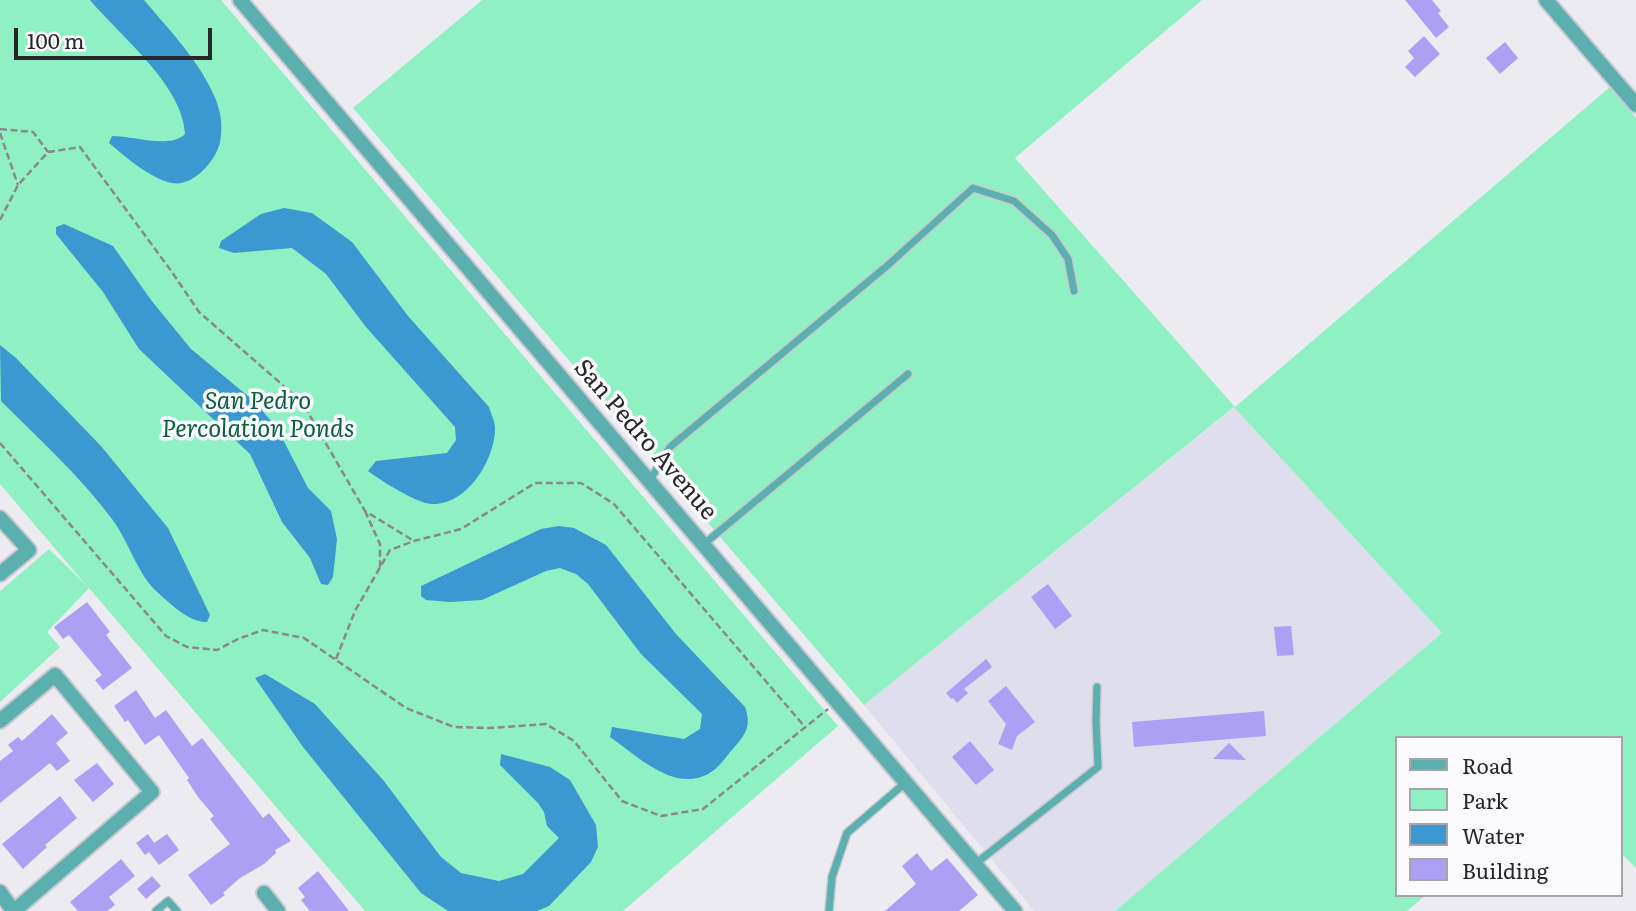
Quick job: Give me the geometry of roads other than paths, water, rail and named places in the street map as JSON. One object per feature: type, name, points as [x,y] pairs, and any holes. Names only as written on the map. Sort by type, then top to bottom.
[{"type":"street","name":"San Pedro Avenue","points":[[240,0],[1014,911]]},
{"type":"street","points":[[1546,0],[1636,105]]},
{"type":"street","points":[[0,518],[29,550],[0,574]]},
{"type":"street","points":[[0,721],[55,676],[152,792],[13,911],[0,892]]},
{"type":"street","points":[[264,893],[278,911]]},
{"type":"lane","points":[[650,481],[670,447],[888,265],[974,188],[1014,201],[1052,235],[1068,259],[1074,291]]},
{"type":"lane","points":[[704,544],[908,374]]},
{"type":"lane","points":[[974,864],[1098,767],[1097,687]]},
{"type":"lane","points":[[829,911],[832,877],[847,833],[905,783]]},
{"type":"lane","points":[[156,911],[168,901],[177,911]]},
{"type":"water","points":[[90,0],[144,0],[202,72],[218,105],[221,120],[220,142],[209,164],[188,181],[172,183],[155,177],[109,143],[112,136],[170,141],[185,134],[182,116],[174,97],[162,80]]},
{"type":"water","points":[[284,208],[312,213],[352,242],[408,316],[489,407],[495,428],[490,454],[476,479],[456,497],[444,503],[424,503],[368,471],[376,461],[447,453],[456,440],[455,427],[366,327],[326,274],[292,248],[234,253],[219,248],[221,241],[261,214]]},
{"type":"water","points":[[64,224],[113,246],[151,300],[191,349],[254,401],[277,428],[308,488],[331,511],[337,539],[333,577],[328,585],[321,584],[310,558],[282,522],[250,454],[139,349],[103,292],[56,234],[56,227]]},
{"type":"water","points":[[0,345],[16,358],[101,446],[168,528],[210,615],[207,622],[186,615],[154,589],[142,573],[118,527],[100,503],[1,401]]},
{"type":"water","points":[[559,526],[574,528],[606,545],[676,634],[745,707],[748,720],[744,735],[714,770],[700,777],[673,777],[646,763],[610,737],[612,727],[684,739],[700,729],[702,714],[641,654],[588,584],[576,574],[560,568],[546,571],[482,600],[450,602],[426,600],[421,596],[421,586],[541,529]]},
{"type":"water","points":[[265,674],[315,704],[384,781],[441,857],[461,873],[499,881],[523,874],[559,838],[547,826],[544,812],[538,803],[500,765],[501,754],[550,767],[570,780],[596,825],[598,847],[591,862],[549,906],[537,911],[448,911],[421,893],[303,747],[255,678]]},
{"type":"park label","name":"San Pedro Percolation Ponds","points":[[258,416]]}]
